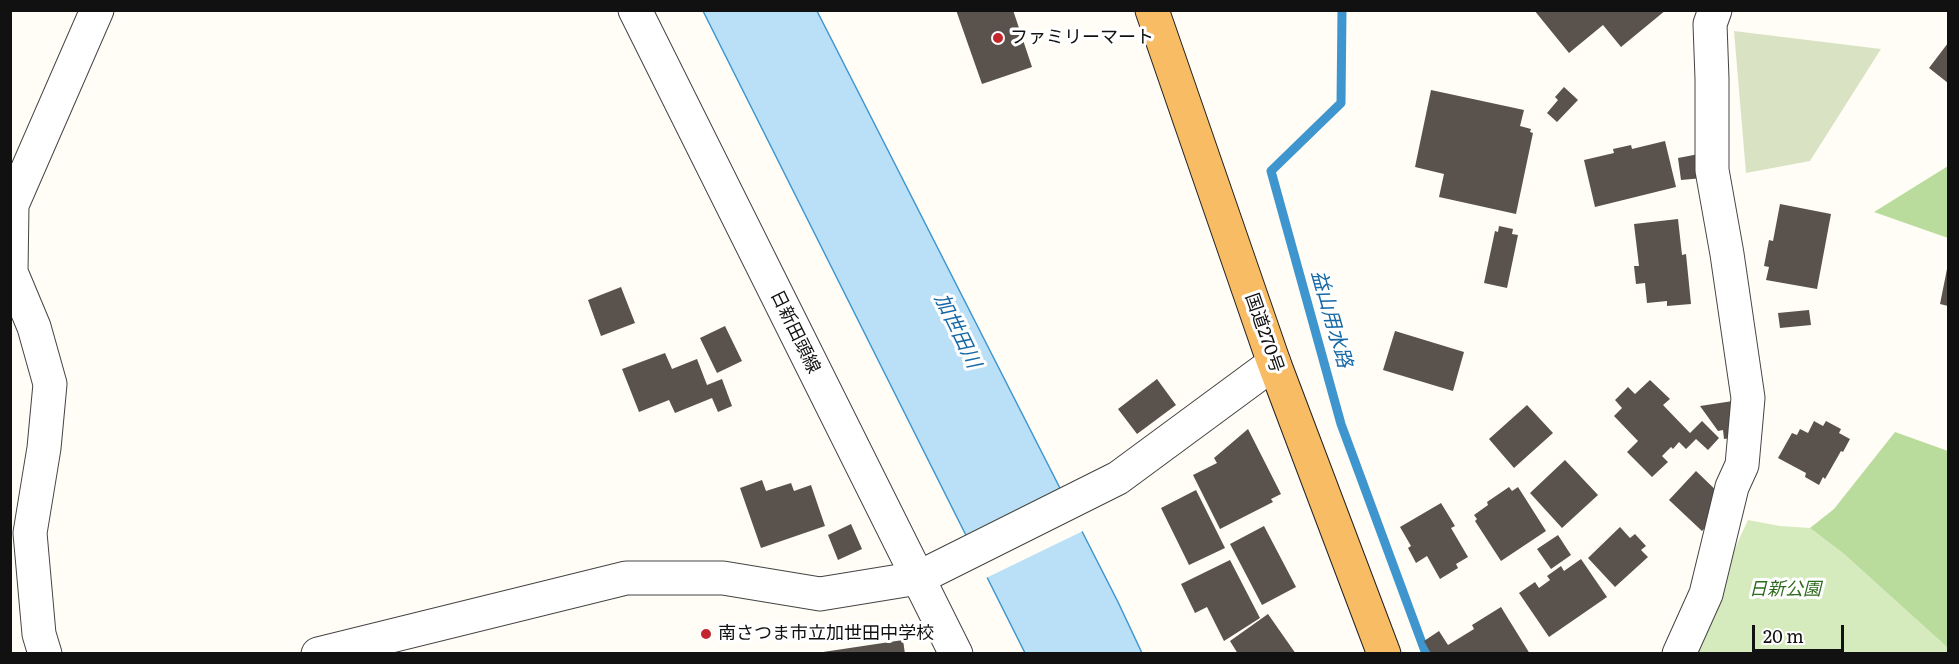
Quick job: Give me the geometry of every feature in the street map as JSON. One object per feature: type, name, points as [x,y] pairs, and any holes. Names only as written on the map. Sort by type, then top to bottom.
[{"type":"highway","name":"国道270号","points":[[1152,10],[1274,363],[1384,654]]},
{"type":"street","points":[[45,654],[39,634],[30,533],[44,448],[50,384],[34,327],[11,272],[12,205],[98,10]]},
{"type":"street","name":"日新田頭線","points":[[635,10],[928,573],[956,654]]},
{"type":"street","points":[[1679,654],[1706,594],[1732,487],[1742,465],[1748,398],[1712,170],[1710,24],[1715,10]]},
{"type":"street","points":[[318,654],[626,578],[723,578],[820,594],[928,573],[1113,481],[1274,363]]},
{"type":"green space","points":[[1734,31],[1881,49],[1810,161],[1746,173]]},
{"type":"green space","points":[[1948,166],[1948,238],[1874,212]]},
{"type":"green space","points":[[1895,432],[1948,451],[1948,648],[1844,554],[1810,528],[1834,509]]},
{"type":"green space","name":"日新公園","points":[[1748,520],[1780,526],[1810,528],[1844,554],[1948,648],[1948,654],[1686,654]]},
{"type":"water","name":"加世田川","points":[[703,11],[817,11],[1142,653],[1025,653]]},
{"type":"pier","points":[[1063,487],[1085,530],[984,579],[963,536]]},
{"type":"building","points":[[956,10],[1013,10],[1032,67],[982,84]]},
{"type":"building","points":[[1534,10],[1666,10],[1621,47],[1603,25],[1569,53]]},
{"type":"building","points":[[1948,43],[1948,83],[1929,68]]},
{"type":"building","points":[[1564,87],[1578,100],[1557,122],[1547,113],[1558,100],[1555,97]]},
{"type":"building","points":[[1431,90],[1524,110],[1520,126],[1531,129],[1530,132],[1533,133],[1516,214],[1439,197],[1444,174],[1415,167]]},
{"type":"building","points":[[1665,141],[1676,187],[1595,207],[1584,160],[1614,153],[1613,149],[1631,145],[1632,149]]},
{"type":"building","points":[[1699,154],[1703,178],[1681,180],[1678,158]]},
{"type":"building","points":[[1780,204],[1831,214],[1817,289],[1766,280],[1769,267],[1764,266],[1769,240],[1773,241]]},
{"type":"building","points":[[1678,219],[1682,255],[1686,254],[1691,304],[1667,306],[1667,301],[1647,303],[1645,283],[1636,284],[1634,266],[1639,266],[1634,224]]},
{"type":"building","points":[[1499,226],[1513,229],[1512,234],[1518,235],[1507,288],[1484,283],[1495,231],[1498,232]]},
{"type":"building","points":[[1948,269],[1948,306],[1940,304]]},
{"type":"building","points":[[621,287],[635,323],[601,336],[588,300]]},
{"type":"building","points":[[1809,310],[1811,325],[1780,328],[1778,313]]},
{"type":"building","points":[[725,326],[742,361],[717,373],[700,338]]},
{"type":"building","points":[[1395,331],[1464,352],[1453,391],[1383,370]]},
{"type":"building","points":[[665,353],[672,369],[697,359],[707,385],[722,379],[732,406],[718,412],[712,398],[675,413],[669,400],[639,412],[622,369]]},
{"type":"building","points":[[1157,379],[1176,405],[1137,434],[1118,409]]},
{"type":"building","points":[[1650,380],[1670,399],[1663,405],[1690,433],[1702,421],[1719,438],[1708,450],[1696,439],[1686,449],[1679,442],[1662,456],[1668,462],[1652,477],[1627,452],[1638,441],[1614,416],[1622,408],[1615,400],[1628,387],[1635,394]]},
{"type":"building","points":[[1733,401],[1738,437],[1724,439],[1723,430],[1718,431],[1700,406]]},
{"type":"building","points":[[1527,405],[1553,433],[1514,468],[1489,439]]},
{"type":"building","points":[[1814,421],[1823,426],[1826,421],[1841,429],[1839,433],[1850,439],[1819,485],[1805,477],[1806,473],[1778,458],[1792,433],[1797,435],[1800,429],[1808,433]]},
{"type":"building","points":[[1248,429],[1281,494],[1271,499],[1273,502],[1220,529],[1193,475],[1217,463],[1214,458]]},
{"type":"building","points":[[1565,460],[1598,495],[1562,528],[1530,493]]},
{"type":"building","points":[[1696,471],[1723,497],[1724,509],[1702,531],[1669,500]]},
{"type":"building","points":[[762,480],[766,491],[791,483],[794,491],[811,485],[825,526],[761,548],[740,488]]},
{"type":"building","points":[[1509,487],[1512,491],[1518,487],[1546,531],[1501,561],[1475,521],[1477,519],[1474,515],[1488,505],[1487,502]]},
{"type":"building","points":[[1196,490],[1225,548],[1189,565],[1161,508]]},
{"type":"building","points":[[1441,503],[1455,526],[1451,528],[1468,557],[1456,564],[1458,568],[1440,579],[1427,556],[1416,563],[1408,548],[1411,546],[1400,527]]},
{"type":"building","points":[[851,524],[862,549],[838,560],[828,535]]},
{"type":"building","points":[[1264,526],[1296,587],[1262,605],[1230,544]]},
{"type":"building","points":[[1620,527],[1630,538],[1635,534],[1646,546],[1641,550],[1648,557],[1615,587],[1588,558]]},
{"type":"building","points":[[1558,535],[1571,555],[1551,569],[1537,549]]},
{"type":"building","points":[[1581,559],[1607,597],[1549,637],[1519,593],[1535,582],[1539,588],[1550,580],[1547,576],[1561,566],[1564,571]]},
{"type":"building","points":[[1230,560],[1260,618],[1224,641],[1207,607],[1195,613],[1181,584]]},
{"type":"building","points":[[1501,607],[1530,654],[1427,654],[1430,652],[1424,641],[1439,631],[1448,645],[1474,629],[1472,625]]},
{"type":"building","points":[[1268,614],[1296,654],[1238,654],[1230,641]]},
{"type":"building","points":[[903,640],[905,654],[823,654],[823,652]]},
{"type":"waterway","name":"益山用水路","points":[[1342,10],[1341,103],[1271,171],[1341,424],[1426,654]]},
{"type":"place","name":"ファミリーマート","points":[[998,38]]},
{"type":"place","name":"南さつま市立加世田中学校","points":[[706,634]]}]
